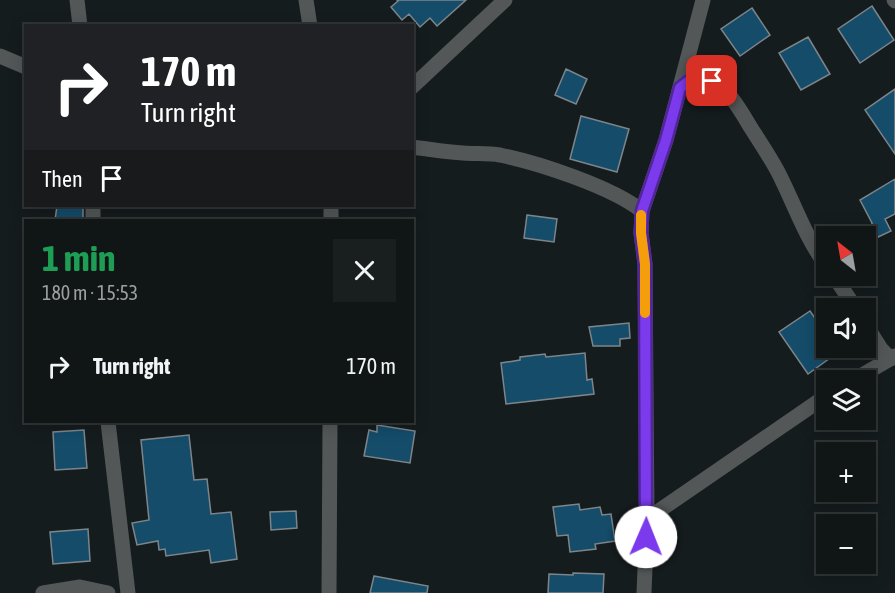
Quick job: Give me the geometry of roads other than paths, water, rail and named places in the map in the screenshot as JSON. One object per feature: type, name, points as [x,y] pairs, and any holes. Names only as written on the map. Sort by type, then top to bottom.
[{"type":"street","points":[[77,0],[80,24]]},
{"type":"street","points":[[306,0],[310,24]]},
{"type":"street","points":[[414,85],[506,0]]},
{"type":"street","points":[[644,593],[645,264],[641,233],[642,211],[666,140],[703,0]]},
{"type":"street","points":[[0,56],[24,67]]},
{"type":"street","points":[[680,88],[689,81],[702,79],[712,81],[723,88],[743,114],[777,171],[816,252]]},
{"type":"street","points":[[414,147],[498,155],[521,160],[575,178],[630,202],[642,211]]},
{"type":"street","points":[[871,370],[893,357],[881,349],[876,341]]},
{"type":"street","points":[[646,519],[816,403]]},
{"type":"street","points":[[108,423],[128,593]]},
{"type":"street","points":[[329,593],[330,423]]},
{"type":"street","points":[[43,593],[80,587],[108,593]]}]
